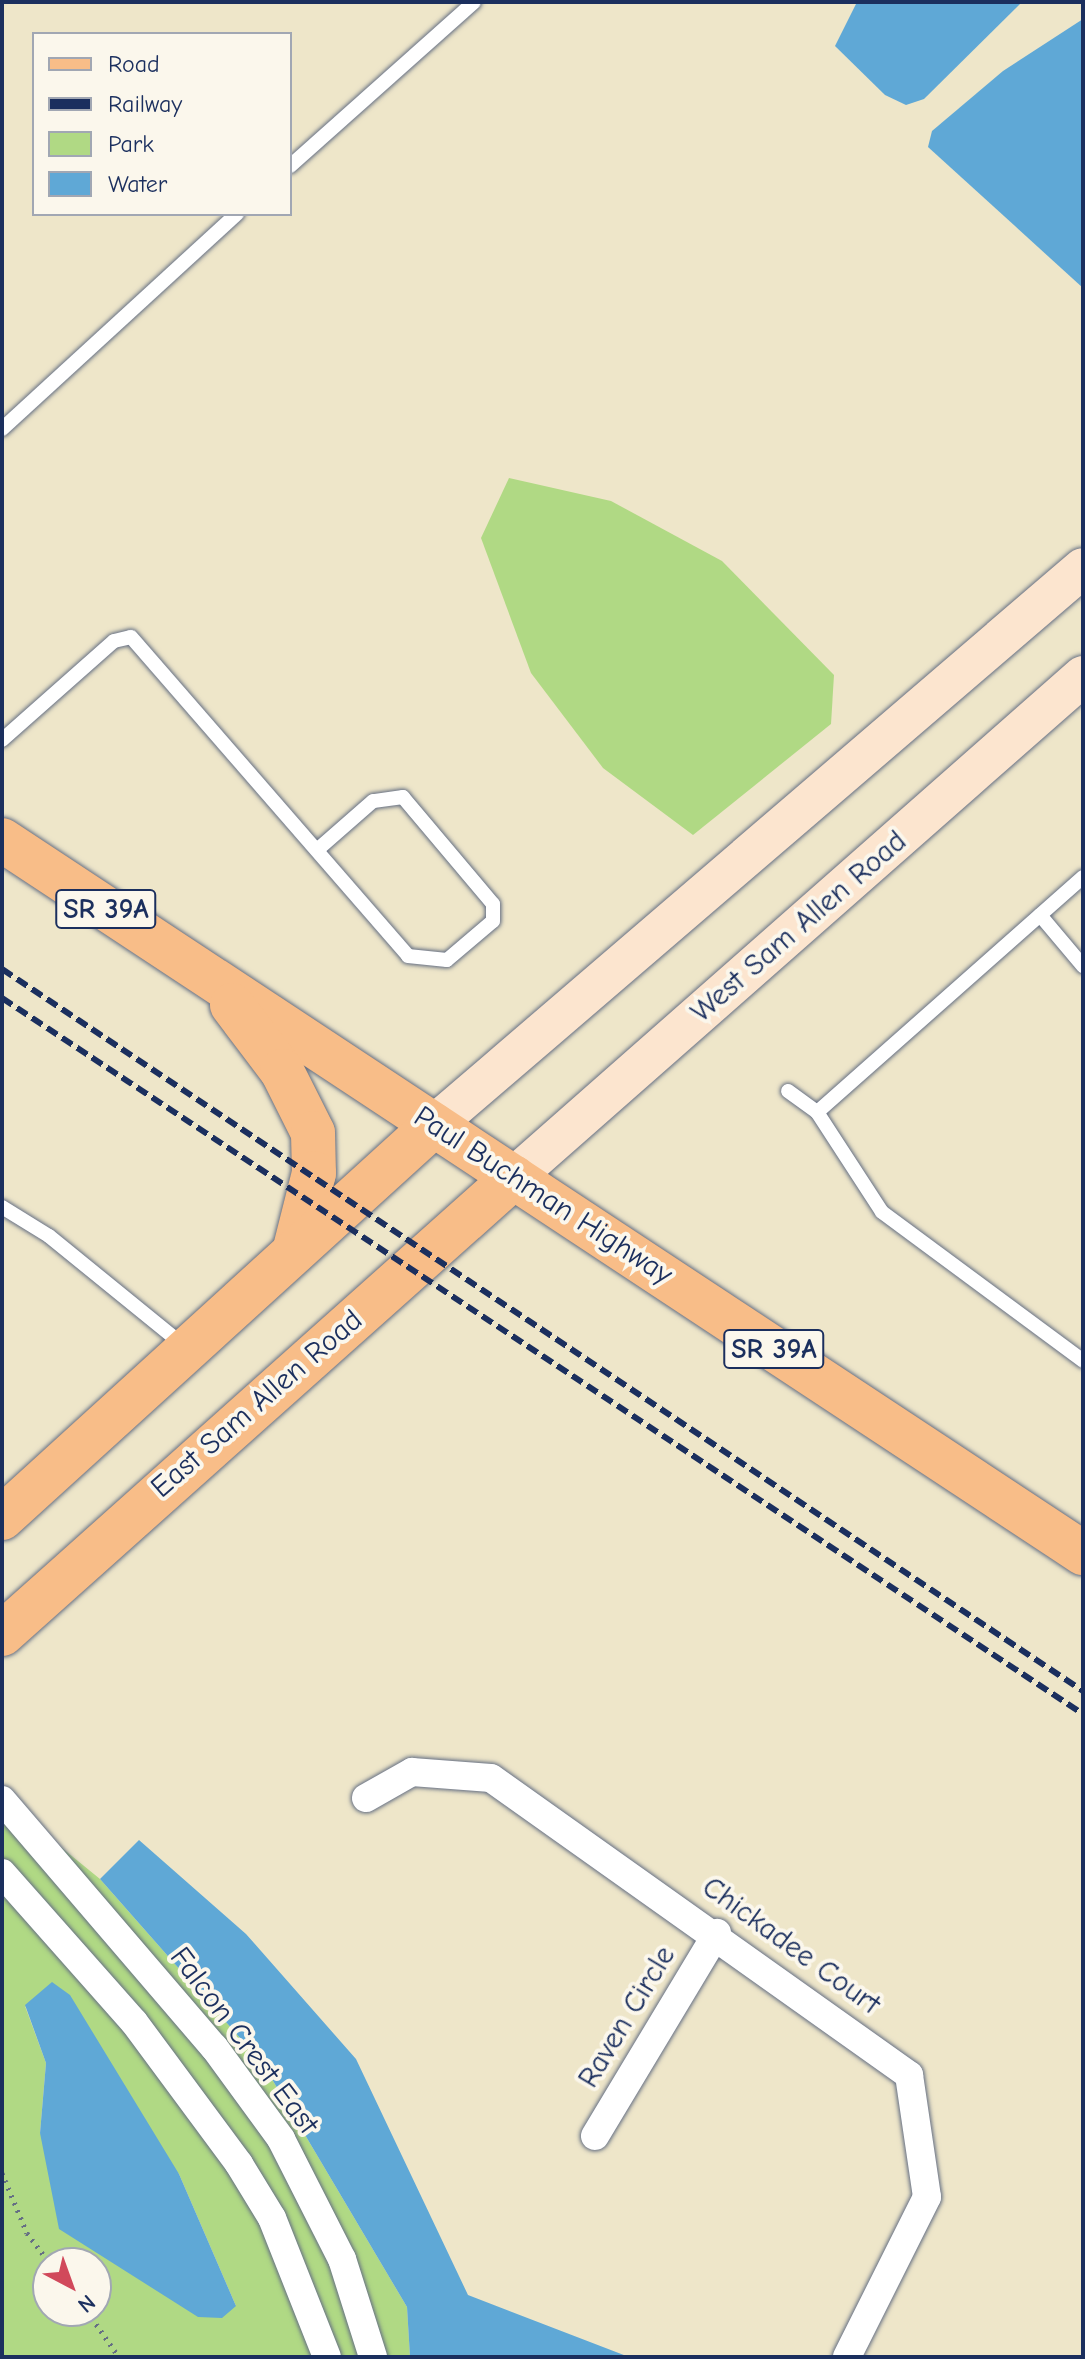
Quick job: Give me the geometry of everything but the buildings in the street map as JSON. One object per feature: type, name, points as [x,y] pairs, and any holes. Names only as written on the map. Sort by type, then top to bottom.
[{"type":"main road","name":"Paul Buchman Highway","points":[[2,840],[1083,1553]]},
{"type":"main road","points":[[211,978],[282,1071],[313,1133],[314,1173],[294,1252]]},
{"type":"main road","points":[[2,1518],[434,1125]]},
{"type":"main road","name":"East Sam Allen Road","points":[[2,1634],[514,1177]]},
{"type":"street","points":[[434,1125],[1083,568]]},
{"type":"street","name":"West Sam Allen Road","points":[[514,1177],[1083,676]]},
{"type":"street","name":"Chickadee Court","points":[[366,1798],[412,1772],[491,1778],[717,1933],[909,2075],[927,2197],[847,2357]]},
{"type":"street","name":"Falcon Crest East","points":[[2,1800],[240,2083],[306,2184],[342,2259],[373,2357]]},
{"type":"street","points":[[2,1873],[201,2108],[272,2218],[327,2357]]},
{"type":"street","name":"Raven Circle","points":[[595,2136],[717,1933]]},
{"type":"street","points":[[201,2108],[240,2083]]},
{"type":"lane","points":[[292,164],[474,2]]},
{"type":"lane","points":[[2,429],[235,216]]},
{"type":"lane","points":[[2,740],[114,641],[131,637],[317,850],[419,961],[447,960],[493,921],[493,904],[403,797],[373,801],[317,850]]},
{"type":"lane","points":[[817,1112],[1083,877]]},
{"type":"lane","points":[[1040,915],[1083,966]]},
{"type":"lane","points":[[788,1091],[817,1112],[882,1212],[1083,1361]]},
{"type":"lane","points":[[2,1207],[49,1236],[187,1348]]},
{"type":"path","points":[[2,2173],[27,2233],[38,2247]]},
{"type":"path","points":[[98,2327],[119,2357]]},
{"type":"green space","points":[[509,478],[611,501],[722,561],[834,675],[831,724],[693,835],[603,768],[531,673],[481,538]]},
{"type":"green space","points":[[2,1799],[100,1879],[263,2064],[407,2307],[410,2357],[2,2357]],"holes":[[[25,2006],[179,2174],[236,2306],[40,2133],[46,2063]]]},
{"type":"water","points":[[857,2],[1022,2],[924,99],[906,105],[885,95],[835,46]]},
{"type":"water","points":[[1083,19],[1083,288],[928,147],[932,131],[1003,71]]},
{"type":"water","points":[[139,1840],[246,1934],[356,2059],[468,2295],[629,2357],[410,2357],[407,2307],[263,2064],[100,1879]]},
{"type":"water","points":[[52,1982],[70,1995],[179,2174],[236,2306],[222,2318],[198,2317],[112,2263],[112,2247],[87,2247],[59,2229],[40,2133],[46,2063],[25,2005]]},
{"type":"railway","points":[[2,969],[1083,1691]]},
{"type":"railway","points":[[2,998],[1083,1714]]}]
